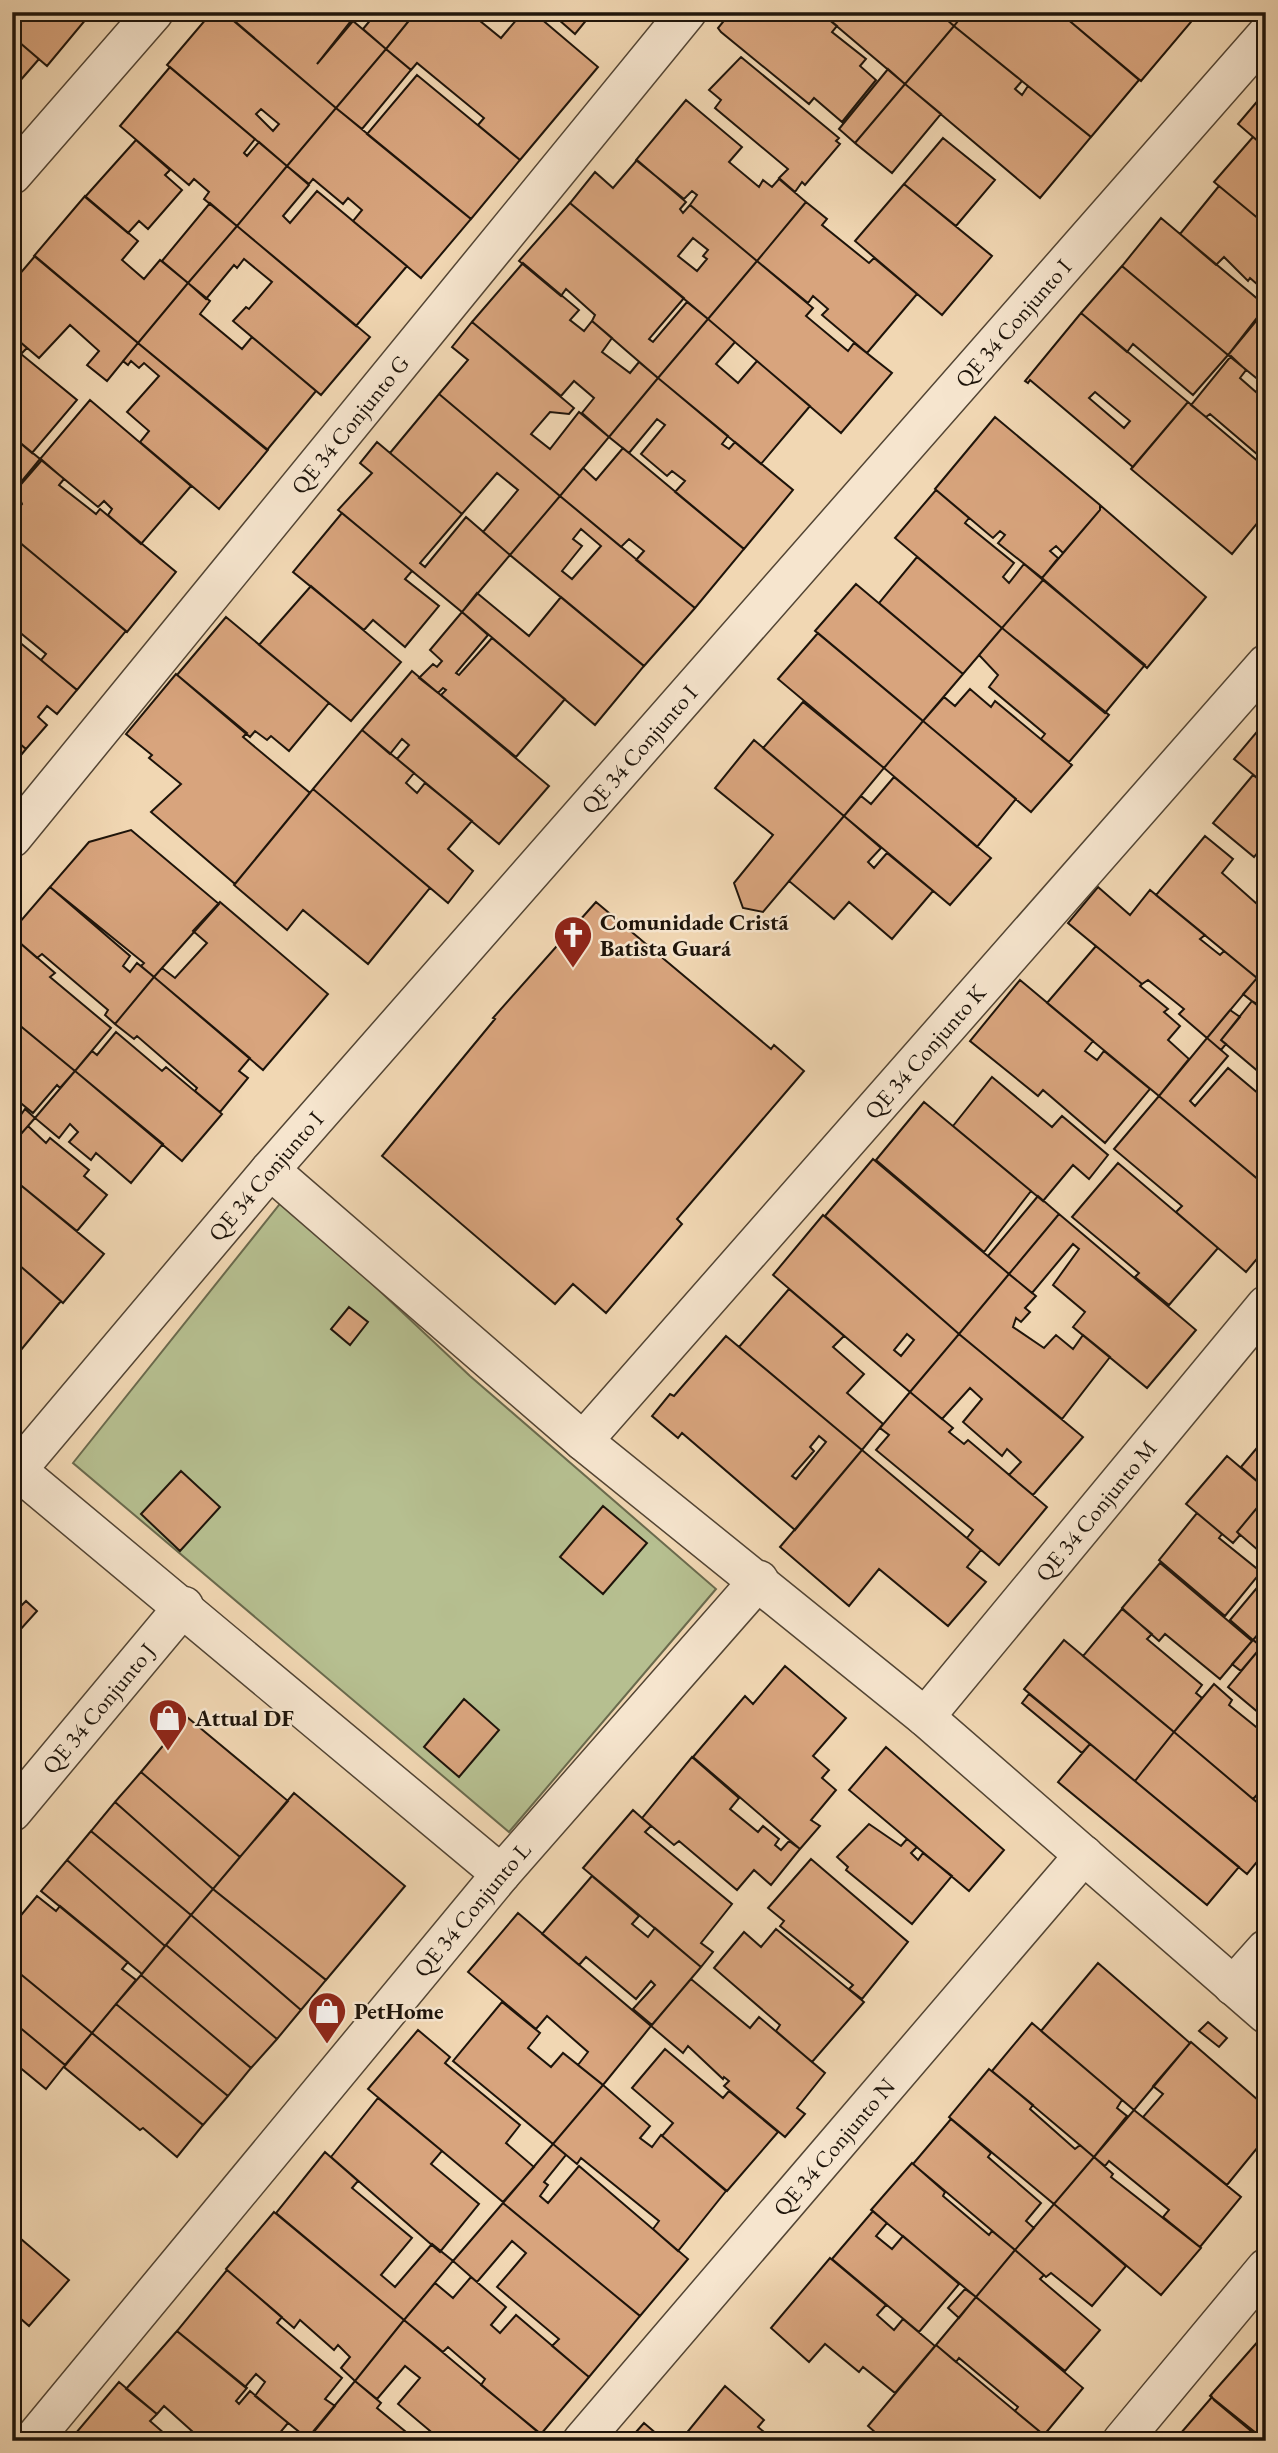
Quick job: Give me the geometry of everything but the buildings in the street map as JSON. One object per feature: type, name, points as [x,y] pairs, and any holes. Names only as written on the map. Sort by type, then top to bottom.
[{"type":"street","points":[[12,175],[154,12]]},
{"type":"street","name":"QE 34 Conjunto G","points":[[12,838],[687,12]]},
{"type":"street","name":"QE 34 Conjunto I","points":[[15,1468],[270,1170],[1266,35]]},
{"type":"street","name":"QE 34 Conjunto K","points":[[583,1441],[1266,664]]},
{"type":"street","points":[[270,1170],[583,1441],[759,1580],[925,1717],[1266,2014]]},
{"type":"street","name":"QE 34 Conjunto M","points":[[925,1717],[1266,1304]]},
{"type":"street","points":[[15,1468],[184,1606],[501,1874]]},
{"type":"street","name":"QE 34 Conjunto L","points":[[32,2441],[501,1874],[759,1580]]},
{"type":"street","name":"QE 34 Conjunto J","points":[[12,1812],[184,1606]]},
{"type":"street","name":"QE 34 Conjunto N","points":[[582,2441],[1084,1855]]},
{"type":"street","points":[[1233,1986],[1266,1949]]},
{"type":"street","points":[[1122,2441],[1266,2268]]},
{"type":"green space","points":[[283,1200],[470,1376],[716,1589],[509,1832],[73,1463]]},
{"type":"place","name":"Comunidade Cristã Batista Guará","points":[[573,969]]},
{"type":"place","name":"Attual DF","points":[[168,1752]]},
{"type":"place","name":"PetHome","points":[[327,2045]]}]
